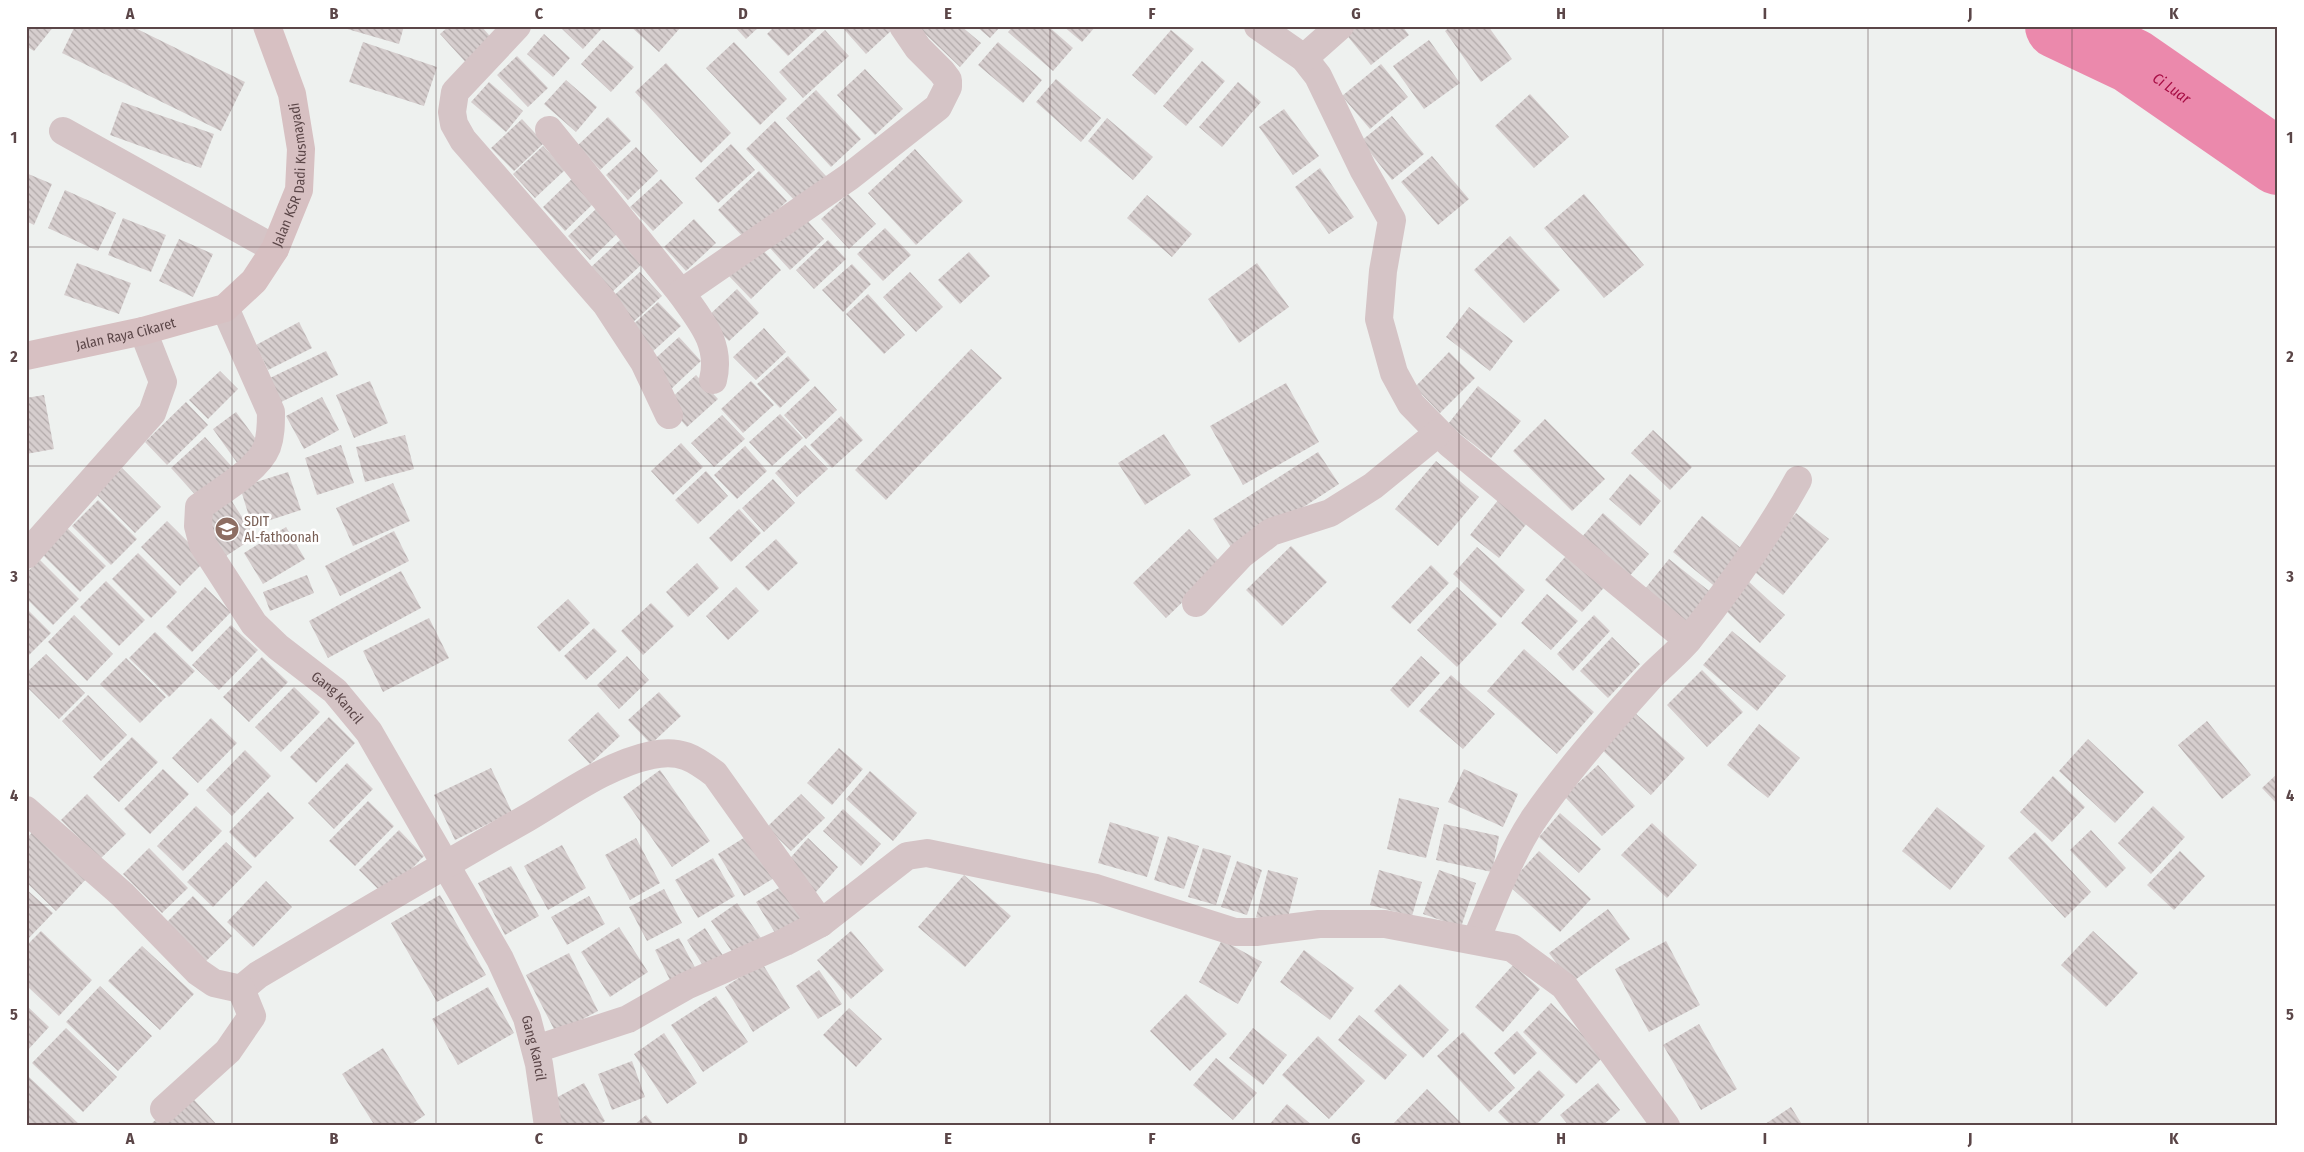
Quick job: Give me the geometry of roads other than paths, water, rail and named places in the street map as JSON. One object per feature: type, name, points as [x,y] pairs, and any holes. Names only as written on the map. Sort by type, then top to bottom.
[{"type":"main road","name":"Jalan KSR Dadi Kusmayadi","points":[[225,308],[254,281],[275,249],[299,190],[301,149],[292,94],[273,30]]},
{"type":"main road","name":"Jalan Raya Cikaret","points":[[26,356],[143,331],[225,308]]},
{"type":"street","points":[[517,26],[455,92],[452,112],[454,124],[464,140],[606,304],[644,362],[670,415]]},
{"type":"street","points":[[681,293],[849,177],[938,107],[948,87],[948,80],[914,43],[903,26]]},
{"type":"street","points":[[1258,26],[1304,58],[1318,76],[1363,169],[1392,220],[1383,271],[1379,319],[1398,381],[1410,404],[1438,433],[1688,640]]},
{"type":"street","points":[[1304,58],[1340,26]]},
{"type":"street","points":[[549,130],[681,293],[714,346],[716,370],[713,380]]},
{"type":"street","points":[[62,131],[275,249]]},
{"type":"street","name":"Gang Kancil","points":[[225,308],[271,412],[271,431],[267,446],[255,464],[199,507],[198,526],[203,544],[254,624],[278,647],[335,691],[369,732],[500,959],[527,1018],[536,1049],[548,1126]]},
{"type":"street","points":[[26,555],[152,413],[163,382],[143,331]]},
{"type":"street","points":[[1196,603],[1241,556],[1271,532],[1330,513],[1373,486],[1438,433]]},
{"type":"street","points":[[1476,940],[1500,883],[1533,821],[1587,751],[1645,682],[1688,640],[1744,566],[1778,515],[1798,480]]},
{"type":"street","points":[[26,810],[123,895],[198,972],[214,984],[241,989],[258,975],[445,864],[616,767],[653,754],[675,753],[691,756],[715,774],[821,923]]},
{"type":"street","points":[[536,1049],[628,1019],[686,986],[785,942],[821,923],[907,856],[927,853],[955,857],[1096,888],[1235,932],[1256,932],[1319,924],[1385,924],[1512,948],[1564,986],[1666,1126]]},
{"type":"street","points":[[164,1109],[228,1051],[252,1016],[241,989]]},
{"type":"waterway","name":"Ci Luar","points":[[2058,26],[2132,61],[2278,162]]},
{"type":"place","name":"SDIT Al-fathoonah","points":[[227,529]]}]
